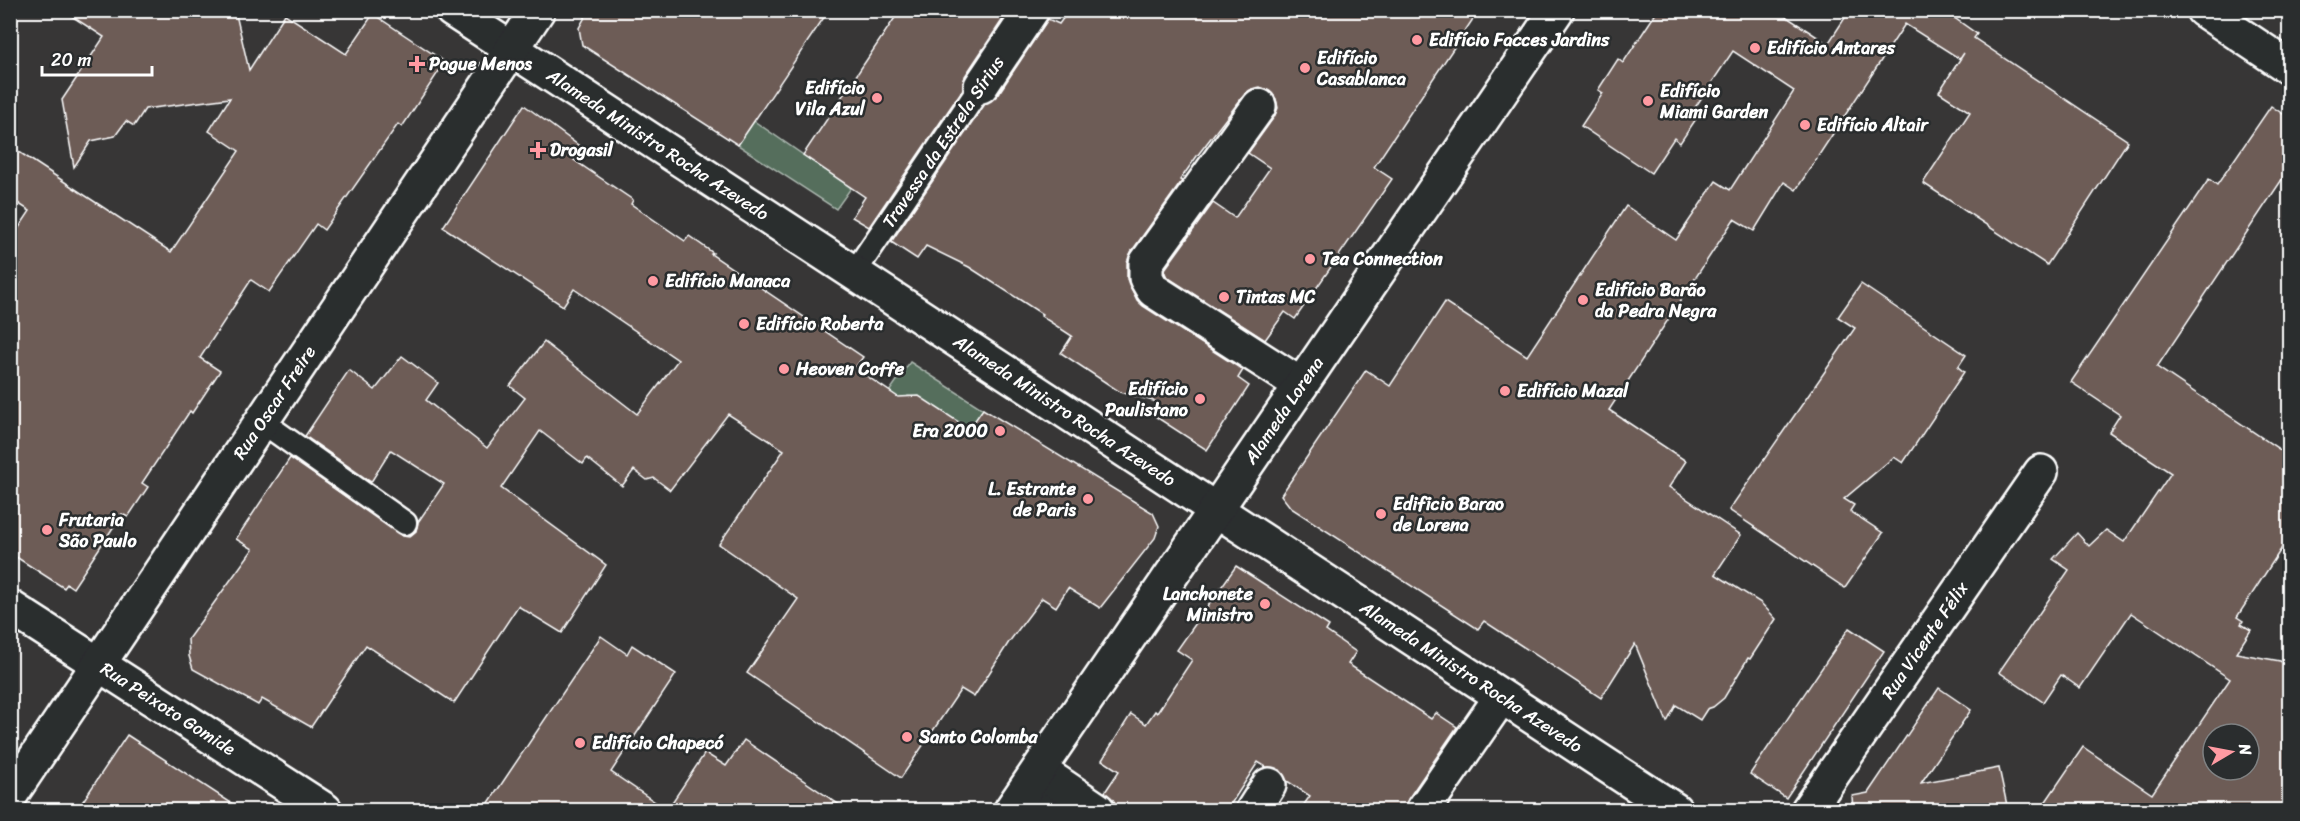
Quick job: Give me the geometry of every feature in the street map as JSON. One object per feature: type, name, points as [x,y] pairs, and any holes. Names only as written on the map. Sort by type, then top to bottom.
[{"type":"street","name":"Alameda Ministro Rocha Azevedo","points":[[452,10],[1675,810]]},
{"type":"street","name":"Rua Oscar Freire","points":[[10,796],[538,10]]},
{"type":"street","name":"Travessa da Estrela Sírius","points":[[981,86],[1032,10]]},
{"type":"street","name":"Alameda Lorena","points":[[1025,790],[1557,10]]},
{"type":"street","points":[[2203,10],[2289,68]]},
{"type":"street","points":[[1259,106],[1146,263],[1146,278],[1153,290],[1301,385]]},
{"type":"street","name":"Rua Vicente Félix","points":[[1808,810],[2041,472]]},
{"type":"street","name":"Rua Peixoto Gomide","points":[[10,607],[325,810]]},
{"type":"street","points":[[1422,810],[1501,697]]},
{"type":"street","points":[[1025,790],[1098,810]]},
{"type":"lane","name":"Travessa da Estrela Sírius","points":[[854,273],[981,86]]},
{"type":"lane","points":[[261,421],[405,523]]},
{"type":"lane","points":[[1025,790],[1059,810]]},
{"type":"green space","points":[[754,121],[851,188],[836,209],[738,145]]},
{"type":"green space","points":[[910,362],[983,409],[964,437],[919,397],[908,396],[902,400],[889,392]]},
{"type":"building","points":[[62,10],[235,10],[249,70],[285,14],[346,54],[373,14],[445,62],[402,127],[398,124],[324,230],[316,224],[269,292],[251,280],[200,358],[220,371],[142,483],[148,487],[128,517],[122,514],[73,588],[67,584],[64,588],[10,553],[10,241],[30,211],[10,198],[10,146],[171,252],[239,151],[209,131],[230,98],[145,109],[134,126],[126,121],[115,136],[91,141],[74,167],[62,100],[104,37]]},
{"type":"building","points":[[589,10],[829,10],[738,145],[582,45],[579,28]]},
{"type":"building","points":[[900,10],[1009,10],[965,76],[963,89],[869,227],[852,217],[865,197],[803,155]]},
{"type":"building","points":[[1069,10],[1479,10],[1374,167],[1392,179],[1295,319],[1285,312],[1265,340],[1167,277],[1165,269],[1213,203],[1235,218],[1270,168],[1248,153],[1278,108],[1276,99],[1269,91],[1260,87],[1244,95],[1197,156],[1180,180],[1182,181],[1131,252],[1127,263],[1127,279],[1137,300],[1243,370],[1238,378],[1249,386],[1207,450],[1150,413],[1157,402],[1120,392],[1061,353],[1072,336],[1041,316],[1042,314],[969,267],[926,246],[917,259],[891,242],[985,104],[997,96],[1048,19],[1059,24]]},
{"type":"building","points":[[1658,10],[1776,10],[1828,44],[1850,10],[1943,10],[1977,34],[1974,38],[2128,141],[2047,265],[1923,183],[1970,112],[1939,92],[1964,53],[1960,59],[1905,24],[1796,190],[1784,182],[1754,231],[1734,219],[1609,410],[1686,461],[1669,487],[1741,535],[1715,574],[1761,603],[1776,619],[1750,659],[1748,658],[1724,698],[1707,709],[1700,720],[1676,705],[1667,722],[1635,644],[1601,698],[1484,621],[1478,629],[1291,508],[1281,495],[1366,370],[1390,386],[1445,302],[1527,356],[1626,206],[1676,240],[1716,181],[1730,190],[1794,91],[1733,51],[1694,109],[1700,113],[1680,143],[1674,138],[1651,173],[1581,126],[1603,93],[1598,90],[1618,59],[1623,63]]},
{"type":"building","points":[[524,105],[582,148],[574,160],[633,200],[631,204],[685,241],[689,236],[713,253],[711,254],[863,357],[855,368],[898,397],[919,396],[969,429],[983,409],[1153,513],[1159,526],[1155,538],[1100,608],[1068,588],[1056,607],[1042,598],[1009,642],[974,697],[961,689],[901,778],[747,673],[798,599],[719,544],[784,450],[728,414],[670,490],[654,478],[647,480],[634,470],[622,486],[587,458],[583,464],[540,431],[501,488],[606,565],[562,633],[518,606],[454,703],[366,645],[311,727],[262,699],[258,705],[193,669],[189,656],[188,639],[253,549],[236,539],[290,458],[403,536],[409,537],[416,531],[418,522],[444,484],[391,450],[371,482],[305,436],[349,370],[375,390],[402,356],[438,383],[426,400],[487,448],[525,398],[510,386],[544,342],[637,414],[678,360],[574,289],[563,306],[443,227]]},
{"type":"building","points":[[2271,106],[2289,118],[2289,169],[2157,367],[2289,456],[2289,537],[2237,617],[2243,621],[2241,624],[2251,630],[2236,653],[2280,661],[2289,667],[2289,810],[2040,810],[2083,747],[2152,794],[2230,679],[2131,613],[2080,688],[2061,675],[2043,702],[1999,672],[2069,570],[2053,559],[2077,533],[2089,546],[2106,530],[2124,542],[2171,473],[2109,432],[2120,415],[2071,382],[2209,179],[2217,185]]},
{"type":"building","points":[[1861,284],[1966,355],[1958,367],[1964,372],[1903,463],[1894,457],[1844,499],[1854,505],[1850,511],[1883,533],[1845,588],[1729,510],[1855,328],[1838,317]]},
{"type":"building","points":[[1236,566],[1329,626],[1326,631],[1356,652],[1348,664],[1431,719],[1436,713],[1457,727],[1408,799],[1404,810],[1300,810],[1310,796],[1287,781],[1280,770],[1266,767],[1258,762],[1227,810],[1122,810],[1105,792],[1119,771],[1102,760],[1131,714],[1146,724],[1155,711],[1157,713],[1192,660],[1177,650]]},
{"type":"building","points":[[1849,628],[1884,651],[1786,798],[1750,774]]},
{"type":"building","name":"Edifício Chapecó","points":[[601,636],[627,654],[632,645],[676,674],[611,772],[667,810],[484,810]]},
{"type":"building","points":[[1939,688],[1971,710],[1921,783],[1999,768],[2008,810],[1853,810],[1852,796],[1868,793]]},
{"type":"building","points":[[127,735],[242,810],[77,810]]},
{"type":"building","points":[[744,740],[847,810],[667,810],[705,753],[726,766]]},
{"type":"place","name":"Edifício Facces Jardins","points":[[1417,40]]},
{"type":"place","name":"Edifício Antares","points":[[1755,48]]},
{"type":"place","name":"Pague Menos","points":[[417,64]]},
{"type":"place","name":"Edifício Casablanca","points":[[1305,68]]},
{"type":"place","name":"Edifício Vila Azul","points":[[877,98]]},
{"type":"place","name":"Edifício Miami Garden","points":[[1648,101]]},
{"type":"place","name":"Edifício Altair","points":[[1805,125]]},
{"type":"place","name":"Drogasil","points":[[538,150]]},
{"type":"place","name":"Tea Connection","points":[[1310,259]]},
{"type":"place","name":"Edifício Manaca","points":[[653,281]]},
{"type":"place","name":"Tintas MC","points":[[1224,297]]},
{"type":"place","name":"Edifício Barão da Pedra Negra","points":[[1583,300]]},
{"type":"place","name":"Edifício Roberta","points":[[744,324]]},
{"type":"place","name":"Heoven Coffe","points":[[784,369]]},
{"type":"place","name":"Edifício Mazal","points":[[1505,391]]},
{"type":"place","name":"Edifício Paulistano","points":[[1200,399]]},
{"type":"place","name":"Era 2000","points":[[1000,431]]},
{"type":"place","name":"L. Estrante de Paris","points":[[1088,499]]},
{"type":"place","name":"Edificio Barao de Lorena","points":[[1381,514]]},
{"type":"place","name":"Frutaria São Paulo","points":[[47,530]]},
{"type":"place","name":"Lanchonete Ministro","points":[[1265,604]]},
{"type":"place","name":"Santo Colomba","points":[[907,737]]},
{"type":"place","name":"Edifício Chapecó","points":[[580,743]]}]
